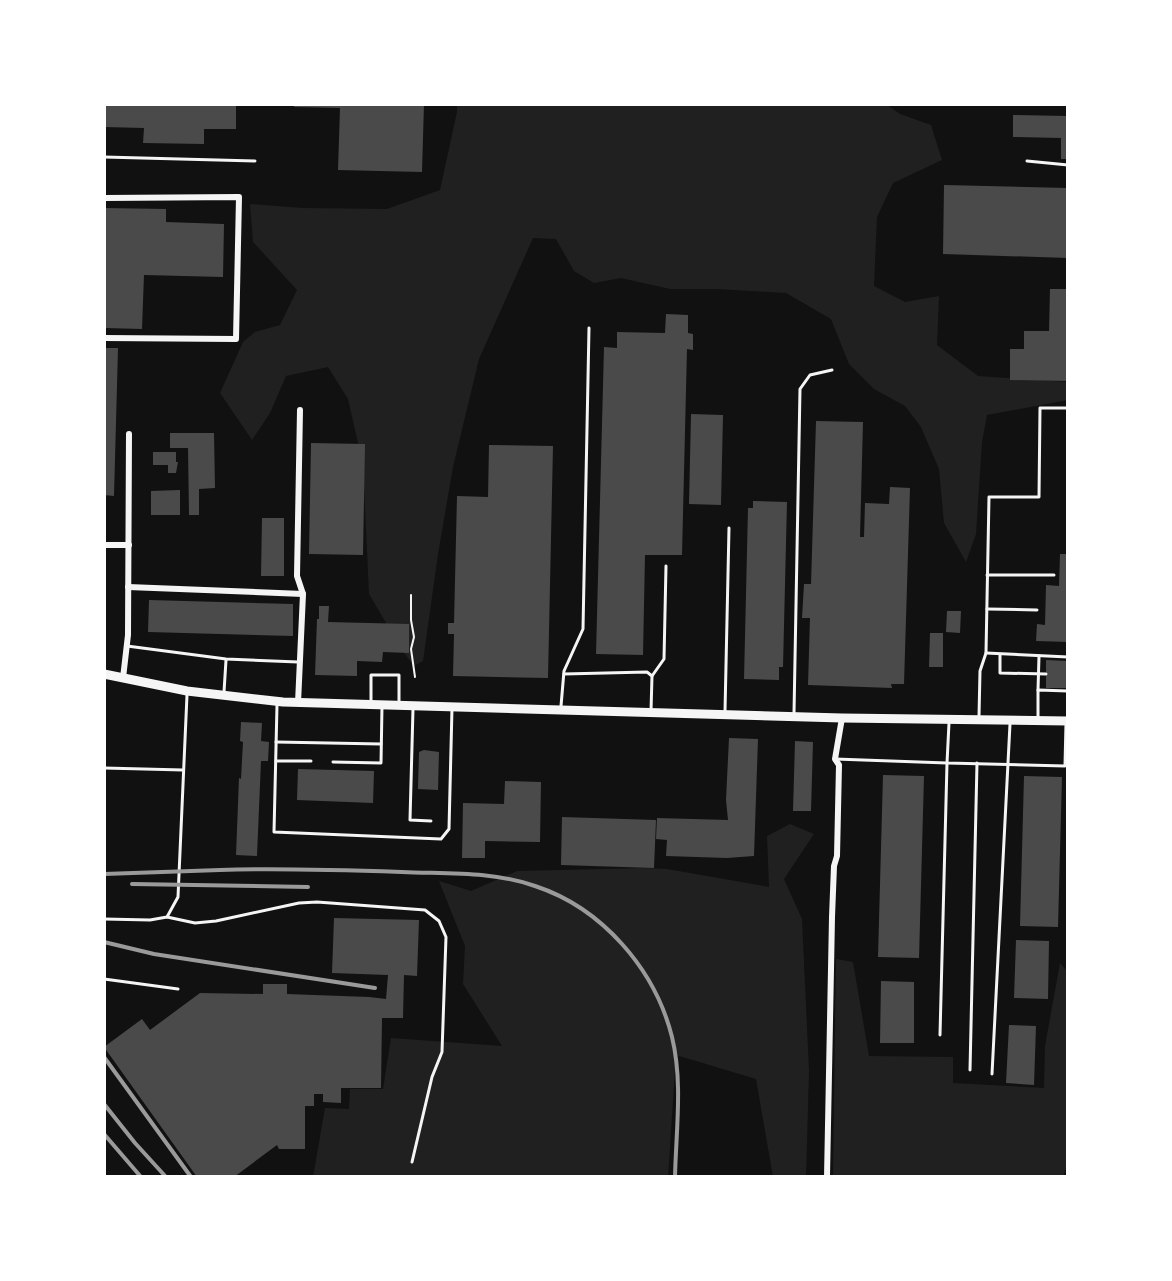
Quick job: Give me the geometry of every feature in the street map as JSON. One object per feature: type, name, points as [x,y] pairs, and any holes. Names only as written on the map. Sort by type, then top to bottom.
[{"type":"main road","points":[[104,674],[187,691],[298,703],[1067,721]]},
{"type":"street","points":[[104,198],[239,197],[236,339],[104,338]]},
{"type":"street","points":[[298,703],[303,594],[297,576],[300,410]]},
{"type":"street","points":[[123,678],[127,646],[129,434]]},
{"type":"street","points":[[104,545],[129,545]]},
{"type":"street","points":[[128,587],[303,594]]},
{"type":"street","points":[[827,1177],[832,917],[839,781],[839,765],[835,759],[842,718]]},
{"type":"lane","points":[[104,157],[255,161]]},
{"type":"lane","points":[[1027,161],[1068,165]]},
{"type":"lane","points":[[560,710],[564,674],[583,629],[589,328]]},
{"type":"lane","points":[[794,716],[800,389],[810,375],[832,370]]},
{"type":"lane","points":[[979,720],[980,671],[986,653],[989,497],[1039,497],[1040,408],[1068,408]]},
{"type":"lane","points":[[725,714],[729,528]]},
{"type":"lane","points":[[651,712],[652,676],[664,659],[666,566]]},
{"type":"lane","points":[[987,575],[1054,575]]},
{"type":"lane","points":[[987,609],[1037,610]]},
{"type":"lane","points":[[127,646],[226,659],[300,662]]},
{"type":"lane","points":[[986,653],[1068,657]]},
{"type":"lane","points":[[1000,654],[1000,673],[1046,674]]},
{"type":"lane","points":[[1038,721],[1039,656]]},
{"type":"lane","points":[[224,696],[226,659]]},
{"type":"lane","points":[[564,674],[647,672],[652,676]]},
{"type":"lane","points":[[371,704],[371,675],[399,675],[399,705]]},
{"type":"lane","points":[[1038,690],[1068,691]]},
{"type":"lane","points":[[167,917],[178,897],[187,691]]},
{"type":"lane","points":[[277,701],[274,832],[441,839],[449,829],[452,706]]},
{"type":"lane","points":[[333,762],[381,763],[382,705]]},
{"type":"lane","points":[[413,705],[410,820],[431,821]]},
{"type":"lane","points":[[940,1035],[949,719]]},
{"type":"lane","points":[[992,1074],[1010,720]]},
{"type":"lane","points":[[835,759],[1065,766],[1067,721]]},
{"type":"lane","points":[[276,742],[381,744]]},
{"type":"lane","points":[[276,761],[311,761]]},
{"type":"lane","points":[[970,1070],[977,763]]},
{"type":"lane","points":[[104,768],[183,770]]},
{"type":"lane","points":[[104,919],[150,920],[167,917],[195,923],[317,902],[425,910],[439,921],[446,937],[442,1052],[432,1077],[412,1162]]},
{"type":"lane","points":[[104,979],[178,989]]},
{"type":"path","points":[[411,595],[414,637],[411,649],[415,677]]},
{"type":"shaded area","points":[[457,104],[886,104],[900,114],[931,125],[942,160],[893,183],[877,217],[874,286],[905,302],[939,296],[937,345],[978,376],[1068,382],[1068,400],[987,415],[982,442],[976,534],[966,562],[944,523],[939,469],[921,427],[905,406],[874,389],[849,364],[831,319],[786,293],[670,289],[621,278],[594,283],[574,271],[556,239],[533,238],[479,359],[453,467],[423,661],[414,666],[369,594],[363,465],[348,399],[328,367],[286,376],[270,413],[252,440],[220,393],[243,342],[255,332],[280,325],[297,290],[253,242],[250,204],[387,209],[440,190]]},
{"type":"shaded area","points":[[790,824],[814,834],[784,879],[802,919],[809,1071],[806,1177],[773,1177],[756,1079],[676,1055],[668,1177],[313,1177],[325,1108],[349,1109],[350,1089],[383,1089],[391,1038],[502,1046],[463,984],[465,946],[439,881],[471,891],[517,871],[645,868],[769,887],[767,836]]},
{"type":"shaded area","points":[[836,959],[853,962],[869,1056],[953,1057],[953,1083],[1044,1088],[1045,1046],[1060,963],[1068,972],[1068,1162],[1063,1177],[833,1177]]},
{"type":"building","points":[[104,104],[236,104],[236,129],[204,129],[204,144],[143,143],[144,128],[104,127]]},
{"type":"building","points":[[295,104],[424,104],[422,172],[338,170],[340,108],[294,107]]},
{"type":"building","points":[[1013,115],[1068,116],[1068,159],[1061,159],[1061,138],[1013,137]]},
{"type":"building","points":[[944,185],[1068,188],[1068,258],[943,254]]},
{"type":"building","points":[[104,208],[166,209],[166,222],[224,224],[223,277],[144,275],[142,329],[104,328]]},
{"type":"building","points":[[1050,289],[1068,289],[1068,381],[1010,380],[1010,349],[1024,349],[1024,331],[1049,331]]},
{"type":"building","points":[[666,314],[688,315],[688,333],[693,334],[693,350],[687,349],[682,555],[645,555],[643,655],[596,654],[604,347],[617,348],[617,332],[665,333]]},
{"type":"building","points":[[104,348],[118,348],[114,496],[104,495]]},
{"type":"building","points":[[691,414],[723,415],[721,505],[689,504]]},
{"type":"building","points":[[816,421],[863,422],[860,537],[864,537],[865,503],[889,504],[890,487],[910,488],[904,684],[891,684],[892,688],[808,685],[810,618],[802,618],[804,584],[811,584]]},
{"type":"building","points":[[170,433],[214,433],[215,488],[199,489],[199,515],[189,515],[188,448],[170,448]]},
{"type":"building","points":[[311,443],[365,444],[363,555],[309,554]]},
{"type":"building","points":[[489,445],[553,446],[548,678],[453,676],[454,634],[448,634],[448,623],[454,623],[457,496],[488,497]]},
{"type":"building","points":[[153,452],[176,452],[176,473],[168,473],[168,465],[153,465]]},
{"type":"building","points":[[180,490],[180,515],[151,515],[151,491]]},
{"type":"building","points":[[753,501],[787,502],[783,667],[779,667],[779,680],[744,679],[748,508],[753,508]]},
{"type":"building","points":[[262,518],[284,518],[284,576],[261,576]]},
{"type":"building","points":[[1060,554],[1068,554],[1068,642],[1036,641],[1037,624],[1045,625],[1046,585],[1059,586]]},
{"type":"building","points":[[149,600],[293,604],[293,636],[148,632]]},
{"type":"building","points":[[319,606],[329,606],[328,622],[409,624],[409,653],[383,652],[382,662],[357,661],[357,676],[315,675]]},
{"type":"building","points":[[947,611],[961,611],[960,633],[946,632]]},
{"type":"building","points":[[930,633],[943,633],[943,667],[929,667]]},
{"type":"building","points":[[1046,660],[1068,661],[1068,688],[1046,688]]},
{"type":"building","points":[[241,722],[262,723],[261,741],[269,742],[268,761],[261,761],[257,856],[236,855],[243,742],[240,741]]},
{"type":"building","points":[[729,738],[758,739],[754,856],[666,856],[667,840],[656,839],[657,818],[728,820]]},
{"type":"building","points":[[795,741],[813,742],[811,811],[793,811]]},
{"type":"building","points":[[419,752],[439,752],[438,790],[418,789]]},
{"type":"building","points":[[298,769],[374,771],[373,803],[297,800]]},
{"type":"building","points":[[883,775],[924,776],[919,958],[878,957]]},
{"type":"building","points":[[1024,776],[1062,777],[1058,927],[1020,926]]},
{"type":"building","points":[[505,781],[541,782],[540,842],[485,841],[485,858],[462,858],[463,803],[504,804]]},
{"type":"building","points":[[562,817],[656,820],[654,868],[561,865]]},
{"type":"building","points":[[334,918],[419,920],[417,976],[404,975],[403,1018],[382,1018],[381,1088],[341,1088],[341,1103],[323,1102],[323,1094],[314,1094],[314,1106],[305,1106],[305,1149],[279,1149],[277,1145],[234,1177],[197,1177],[104,1047],[142,1019],[150,1030],[200,993],[263,994],[263,984],[287,984],[287,994],[386,999],[388,975],[332,973]]},
{"type":"building","points":[[1016,940],[1049,941],[1048,999],[1014,998]]},
{"type":"building","points":[[881,981],[914,982],[914,1043],[880,1043]]},
{"type":"building","points":[[1009,1025],[1036,1026],[1034,1085],[1006,1083]]},
{"type":"railway","points":[[104,874],[265,869],[469,874],[519,881],[559,896],[582,909],[622,944],[639,965],[664,1012],[672,1037],[677,1071],[675,1177]]},
{"type":"railway","points":[[132,884],[308,887]]},
{"type":"railway","points":[[104,942],[154,954],[375,988]]},
{"type":"railway","points":[[104,1057],[191,1177]]},
{"type":"railway","points":[[104,1104],[166,1177]]},
{"type":"railway","points":[[104,1134],[141,1177]]}]
